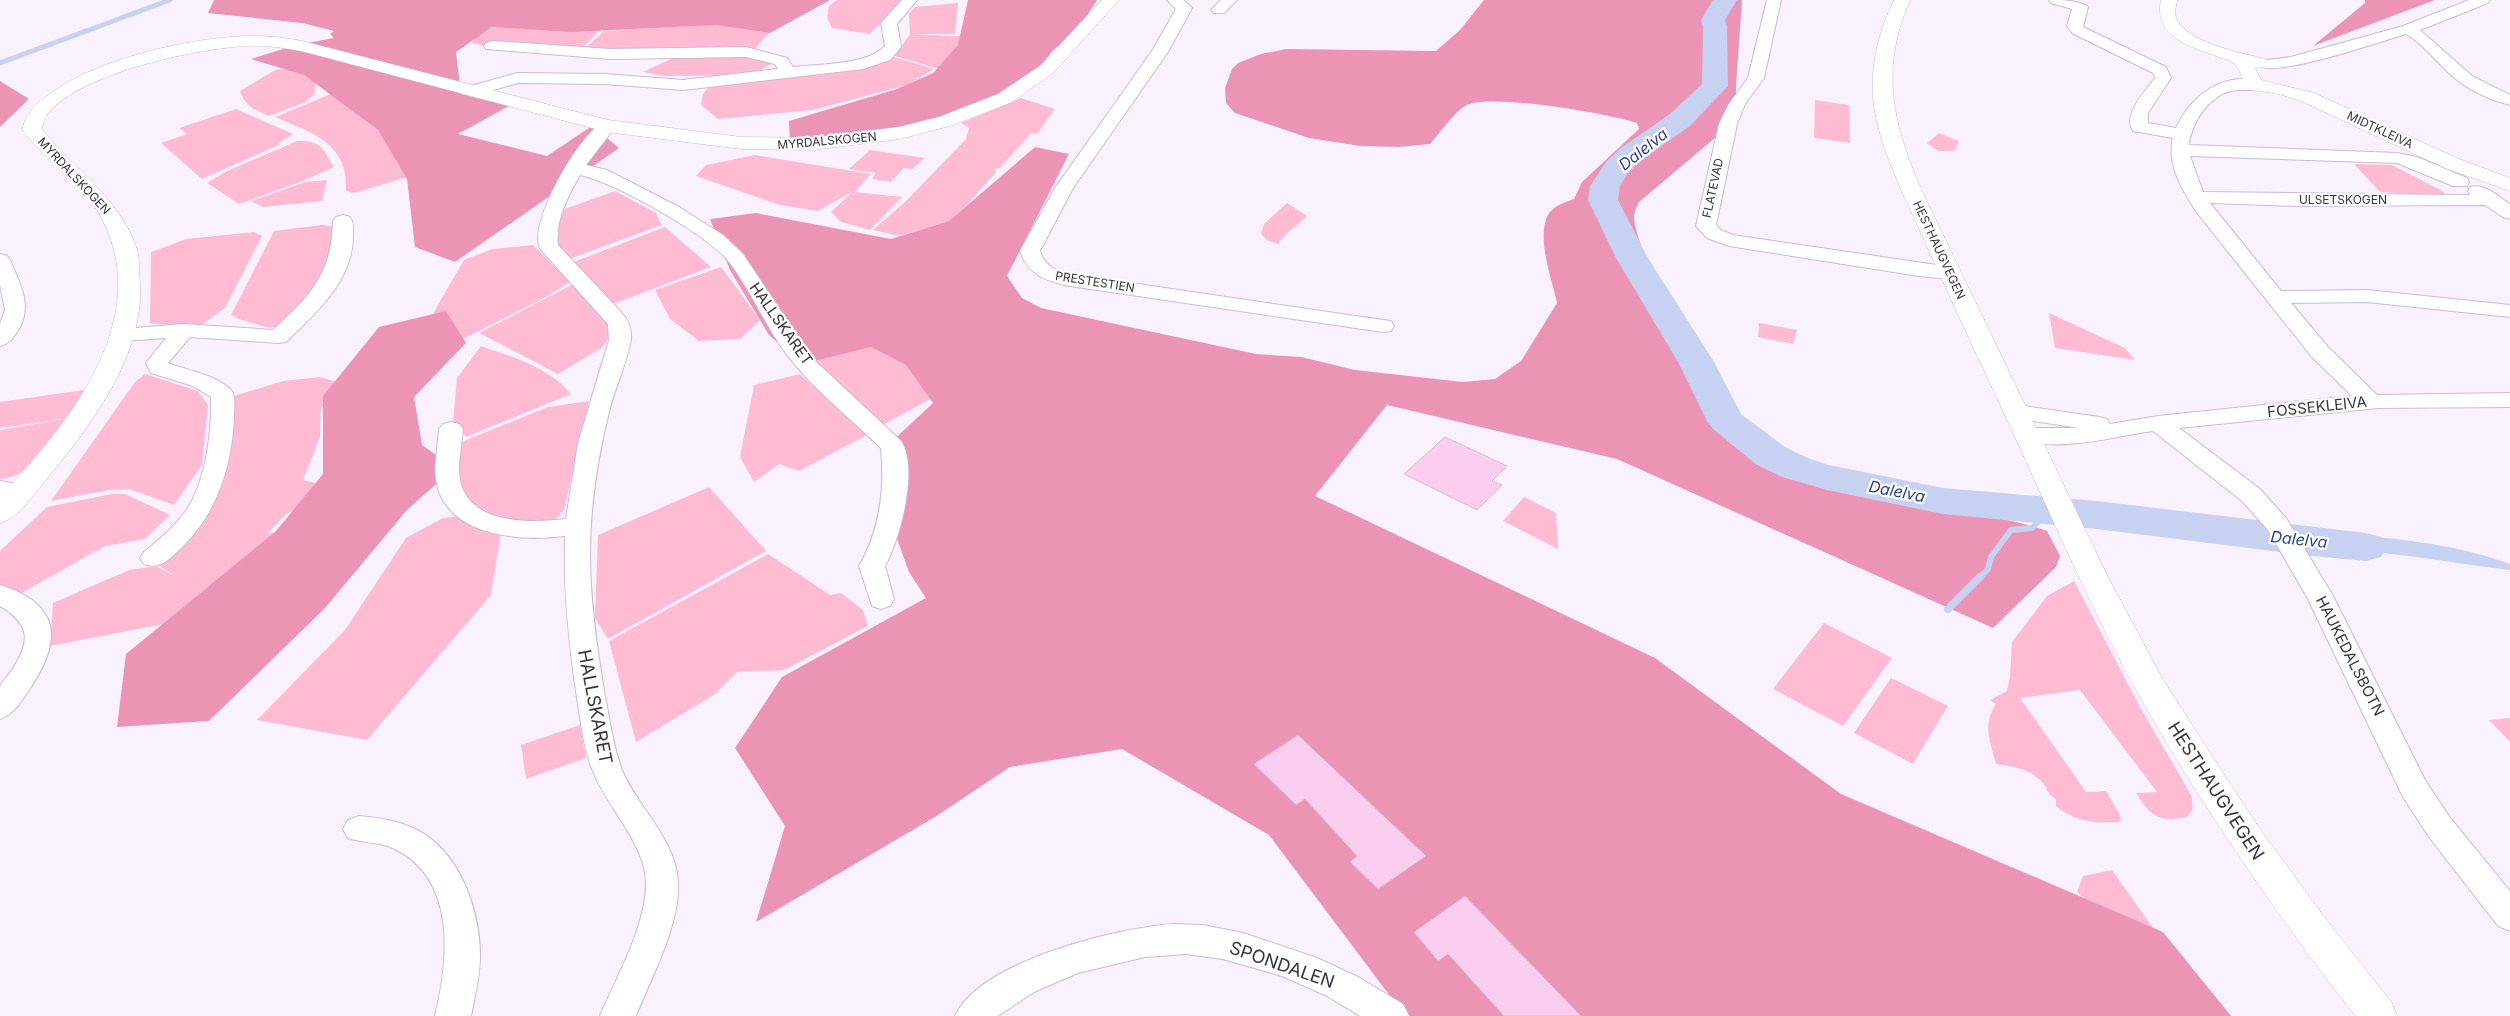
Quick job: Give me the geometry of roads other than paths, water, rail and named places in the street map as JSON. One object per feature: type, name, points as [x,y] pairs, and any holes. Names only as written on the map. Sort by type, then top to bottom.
[{"type":"main road","name":"MYRDALSKOGEN","points":[[0,514],[11,490],[60,447],[94,397],[123,335],[129,306],[130,277],[129,255],[123,236],[107,208],[57,159],[32,129],[36,116],[50,102],[94,76],[148,57],[207,44],[272,41],[306,47],[607,126],[715,140],[775,145],[849,141],[909,131],[981,109],[1025,86],[1046,70],[1111,0]]},
{"type":"main road","name":"HESTHAUGVEGEN","points":[[1902,0],[1892,22],[1884,54],[1883,92],[1886,116],[1909,184],[1950,273],[2080,550],[2124,639],[2197,765],[2270,874],[2378,1016]]},
{"type":"main road","points":[[2169,0],[2165,10],[2166,16],[2176,29],[2198,44],[2241,61],[2265,64],[2266,74],[2276,87]]},
{"type":"main road","points":[[2241,61],[2250,73],[2254,85]]},
{"type":"main road","name":"MIDTKLEIVA","points":[[2254,85],[2276,87],[2304,94],[2431,154],[2510,185]]},
{"type":"street","points":[[473,92],[516,78],[604,79],[683,85],[863,64],[884,57],[893,47],[889,23],[910,0]]},
{"type":"street","name":"PRESTESTIEN","points":[[1174,0],[1184,8],[1160,52],[1064,188],[1030,251],[1032,263],[1046,274],[1088,283],[1383,326]]},
{"type":"street","name":"FLATEVAD","points":[[1774,0],[1756,78],[1738,104],[1728,124],[1706,226],[1714,234],[1729,240],[1851,260],[1950,273]]},
{"type":"street","points":[[2056,0],[2080,7],[2075,26],[2080,32],[2160,70],[2163,78],[2139,113],[2139,127],[2181,142],[2397,158],[2419,164],[2460,182],[2510,213]]},
{"type":"street","points":[[2265,64],[2292,62],[2408,29],[2483,0]]},
{"type":"street","points":[[2408,29],[2428,40],[2461,75],[2475,85],[2510,100]]},
{"type":"street","points":[[492,46],[610,54],[746,52],[781,62],[788,72]]},
{"type":"street","points":[[2254,85],[2232,86],[2215,92],[2190,119],[2181,142],[2184,167],[2196,197],[2320,352],[2371,402]]},
{"type":"street","name":"HALLSKARET","points":[[607,126],[596,135],[553,209],[546,232],[546,240],[562,263],[614,316],[620,331],[620,340],[590,445],[578,526],[581,628],[597,731],[606,767],[617,793],[655,851],[660,866],[662,883],[661,899],[656,917],[618,1016]]},
{"type":"street","name":"HALLSKARET","points":[[576,169],[601,174],[672,211],[702,228],[727,248],[777,319],[804,362],[893,446],[896,474],[892,506],[884,545],[872,566],[881,599]]},
{"type":"street","points":[[2460,182],[2483,175]]},
{"type":"street","name":"ULSETSKOGEN","points":[[2196,197],[2298,200],[2456,201],[2490,199]]},
{"type":"street","points":[[123,335],[184,330],[278,337],[308,310],[334,274],[343,252],[343,222]]},
{"type":"street","points":[[0,260],[16,300],[16,314],[0,340]]},
{"type":"street","points":[[2277,297],[2367,296],[2510,311]]},
{"type":"street","points":[[153,558],[171,544],[197,513],[212,476],[222,432],[222,394],[201,381],[159,368],[157,363],[184,330]]},
{"type":"street","name":"FOSSEKLEIVA","points":[[2027,435],[2063,437],[2109,432],[2124,427],[2158,423],[2371,402],[2452,399],[2510,400]]},
{"type":"street","name":"FOSSEKLEIVA","points":[[2016,412],[2124,427]]},
{"type":"street","name":"HAUKEDALSBOTN","points":[[2158,423],[2251,495],[2284,535],[2325,605],[2414,788],[2440,828],[2510,916]]},
{"type":"street","points":[[451,428],[448,480],[461,509],[491,522],[515,529],[550,530],[578,526]]},
{"type":"street","points":[[0,595],[26,610],[35,621],[39,639],[35,657],[0,708]]},
{"type":"street","points":[[359,829],[381,832],[411,842],[424,852],[445,880],[460,923],[464,947],[461,979],[453,1016]]},
{"type":"street","name":"SPONDALEN","points":[[973,1016],[990,1000],[1020,981],[1054,966],[1123,946],[1186,939],[1218,943],[1276,960],[1338,984],[1391,1016]]},
{"type":"water","points":[[1715,27],[1724,84],[1723,87],[1701,90],[1705,83],[1706,31]]},
{"type":"water","points":[[1720,89],[1684,123],[1653,147],[1614,182],[1611,196],[1596,191],[1607,164],[1675,118],[1699,92]]},
{"type":"water","points":[[2336,535],[2402,540],[2467,551],[2510,564],[2510,570],[2390,554],[2317,551],[2310,537]]},
{"type":"waterway","points":[[0,63],[170,0]]},
{"type":"waterway","name":"Dalelva","points":[[1725,0],[1713,20],[1715,27],[1715,86],[1680,120],[1631,154],[1616,168],[1605,186],[1603,200],[1632,258],[1696,362],[1726,421],[1771,456],[1796,468],[1827,477],[1943,501],[2097,515],[2366,547]]},
{"type":"waterway","points":[[1948,609],[1988,569],[1991,557],[2011,530],[2032,528],[2039,521],[2038,511]]}]
